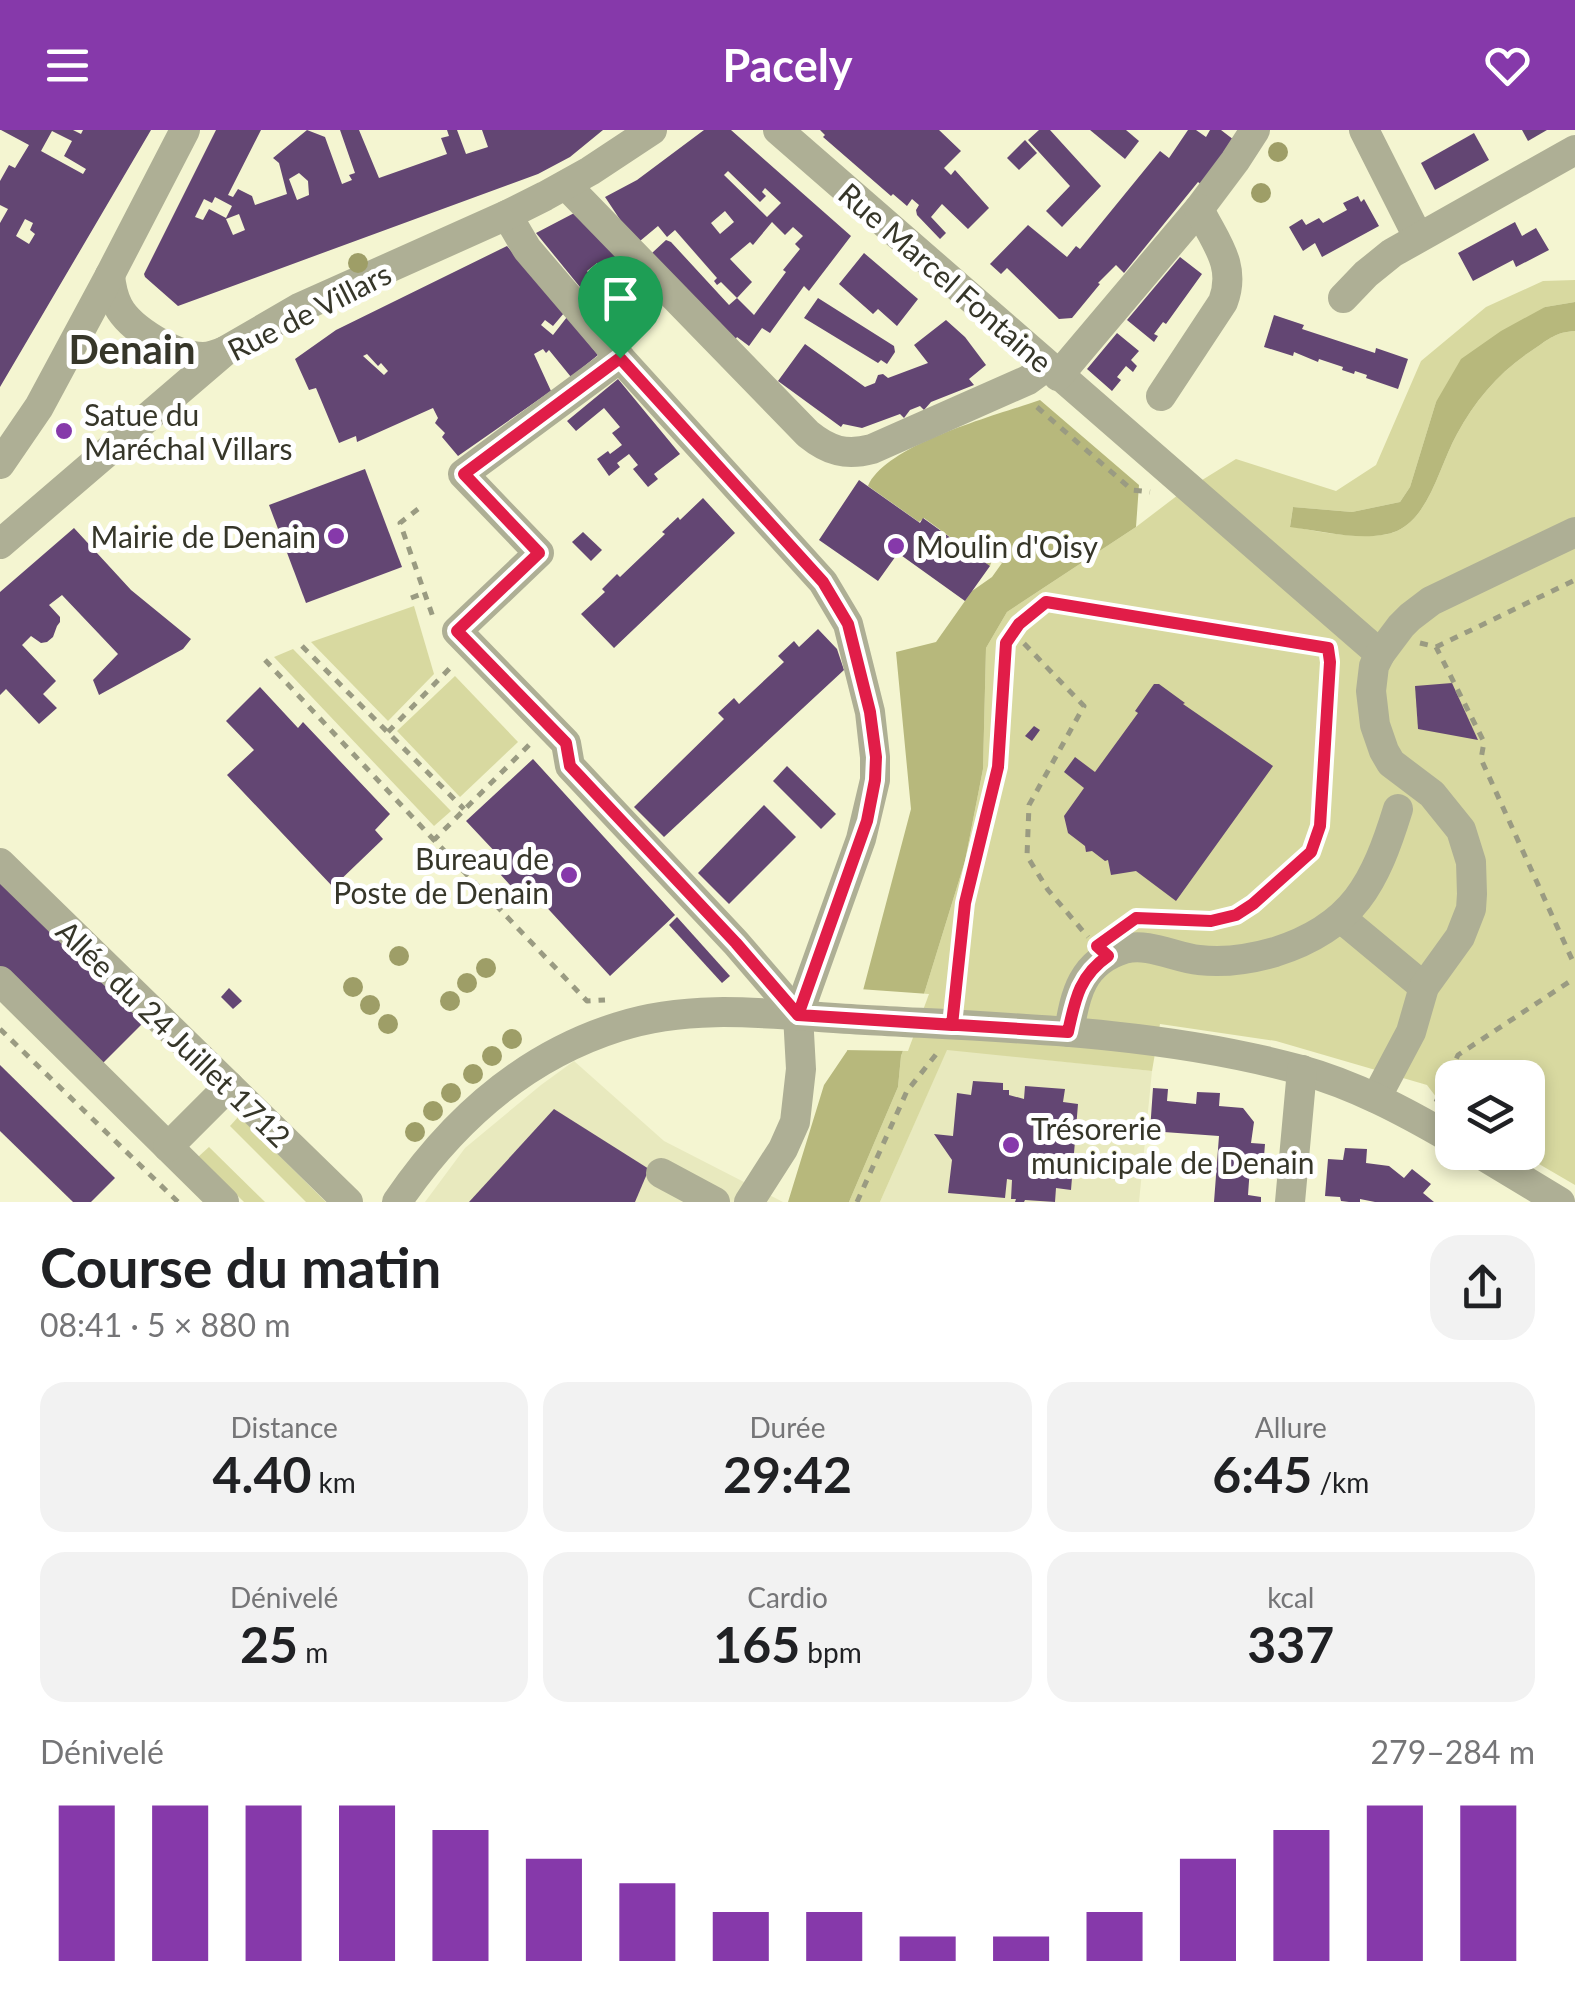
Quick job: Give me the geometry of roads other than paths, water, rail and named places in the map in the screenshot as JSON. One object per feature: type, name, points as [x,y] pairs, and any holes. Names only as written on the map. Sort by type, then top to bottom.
[{"type":"street","points":[[0,464],[39,407],[185,130]]},
{"type":"street","name":"Rue de Villars","points":[[0,544],[225,351],[308,304],[566,185],[652,130]]},
{"type":"street","name":"Rue Marcel Fontaine","points":[[778,130],[1052,371],[1198,209],[1255,130]]},
{"type":"street","points":[[1364,130],[1418,237]]},
{"type":"street","points":[[1342,298],[1380,262],[1418,237],[1575,150]]},
{"type":"street","points":[[566,185],[808,434],[828,448],[848,453],[872,449],[1052,371],[1338,637],[1386,645]]},
{"type":"street","points":[[1161,396],[1227,290],[1227,265],[1198,209]]},
{"type":"street","points":[[508,215],[527,249],[620,358],[823,582],[848,624],[858,660],[874,736],[875,780],[867,821],[798,1015],[801,1069],[794,1122],[783,1149],[749,1202]]},
{"type":"street","points":[[110,275],[114,298],[122,312],[150,336],[189,356],[209,357],[225,351]]},
{"type":"street","points":[[620,358],[464,474],[539,553],[457,631],[566,743],[570,766],[798,1015]]},
{"type":"street","points":[[1376,1098],[1404,1048],[1424,987],[1460,937],[1472,894],[1471,862],[1461,830],[1443,805],[1392,763],[1384,751],[1371,691],[1374,666],[1410,617],[1431,601],[1575,532]]},
{"type":"street","points":[[1068,1032],[1081,983],[1108,956],[1142,948],[1217,962],[1259,957],[1319,934],[1341,918],[1364,890],[1380,864],[1398,809]]},
{"type":"street","name":"Allée du 24 Juillet 1712","points":[[0,864],[348,1202]]},
{"type":"street","points":[[1341,918],[1424,987]]},
{"type":"street","points":[[0,982],[224,1202]]},
{"type":"street","points":[[397,1202],[477,1106],[514,1078],[570,1046],[615,1027],[716,1012],[1068,1032],[1188,1046],[1302,1070],[1376,1098],[1435,1128]]},
{"type":"street","points":[[1290,1202],[1302,1070]]},
{"type":"street","points":[[168,1147],[229,1086]]},
{"type":"street","points":[[1506,1170],[1560,1202]]},
{"type":"street","points":[[660,1173],[715,1202]]},
{"type":"place","name":"Satue du Maréchal Villars","points":[[64,431]]},
{"type":"place","name":"Mairie de Denain","points":[[336,536]]},
{"type":"place","name":"Moulin d'Oisy","points":[[896,546]]},
{"type":"place","name":"Bureau de Poste de Denain","points":[[569,875]]},
{"type":"place","name":"Trésorerie municipale de Denain","points":[[1011,1145]]},
{"type":"district","name":"Denain","points":[[132,349]]}]
